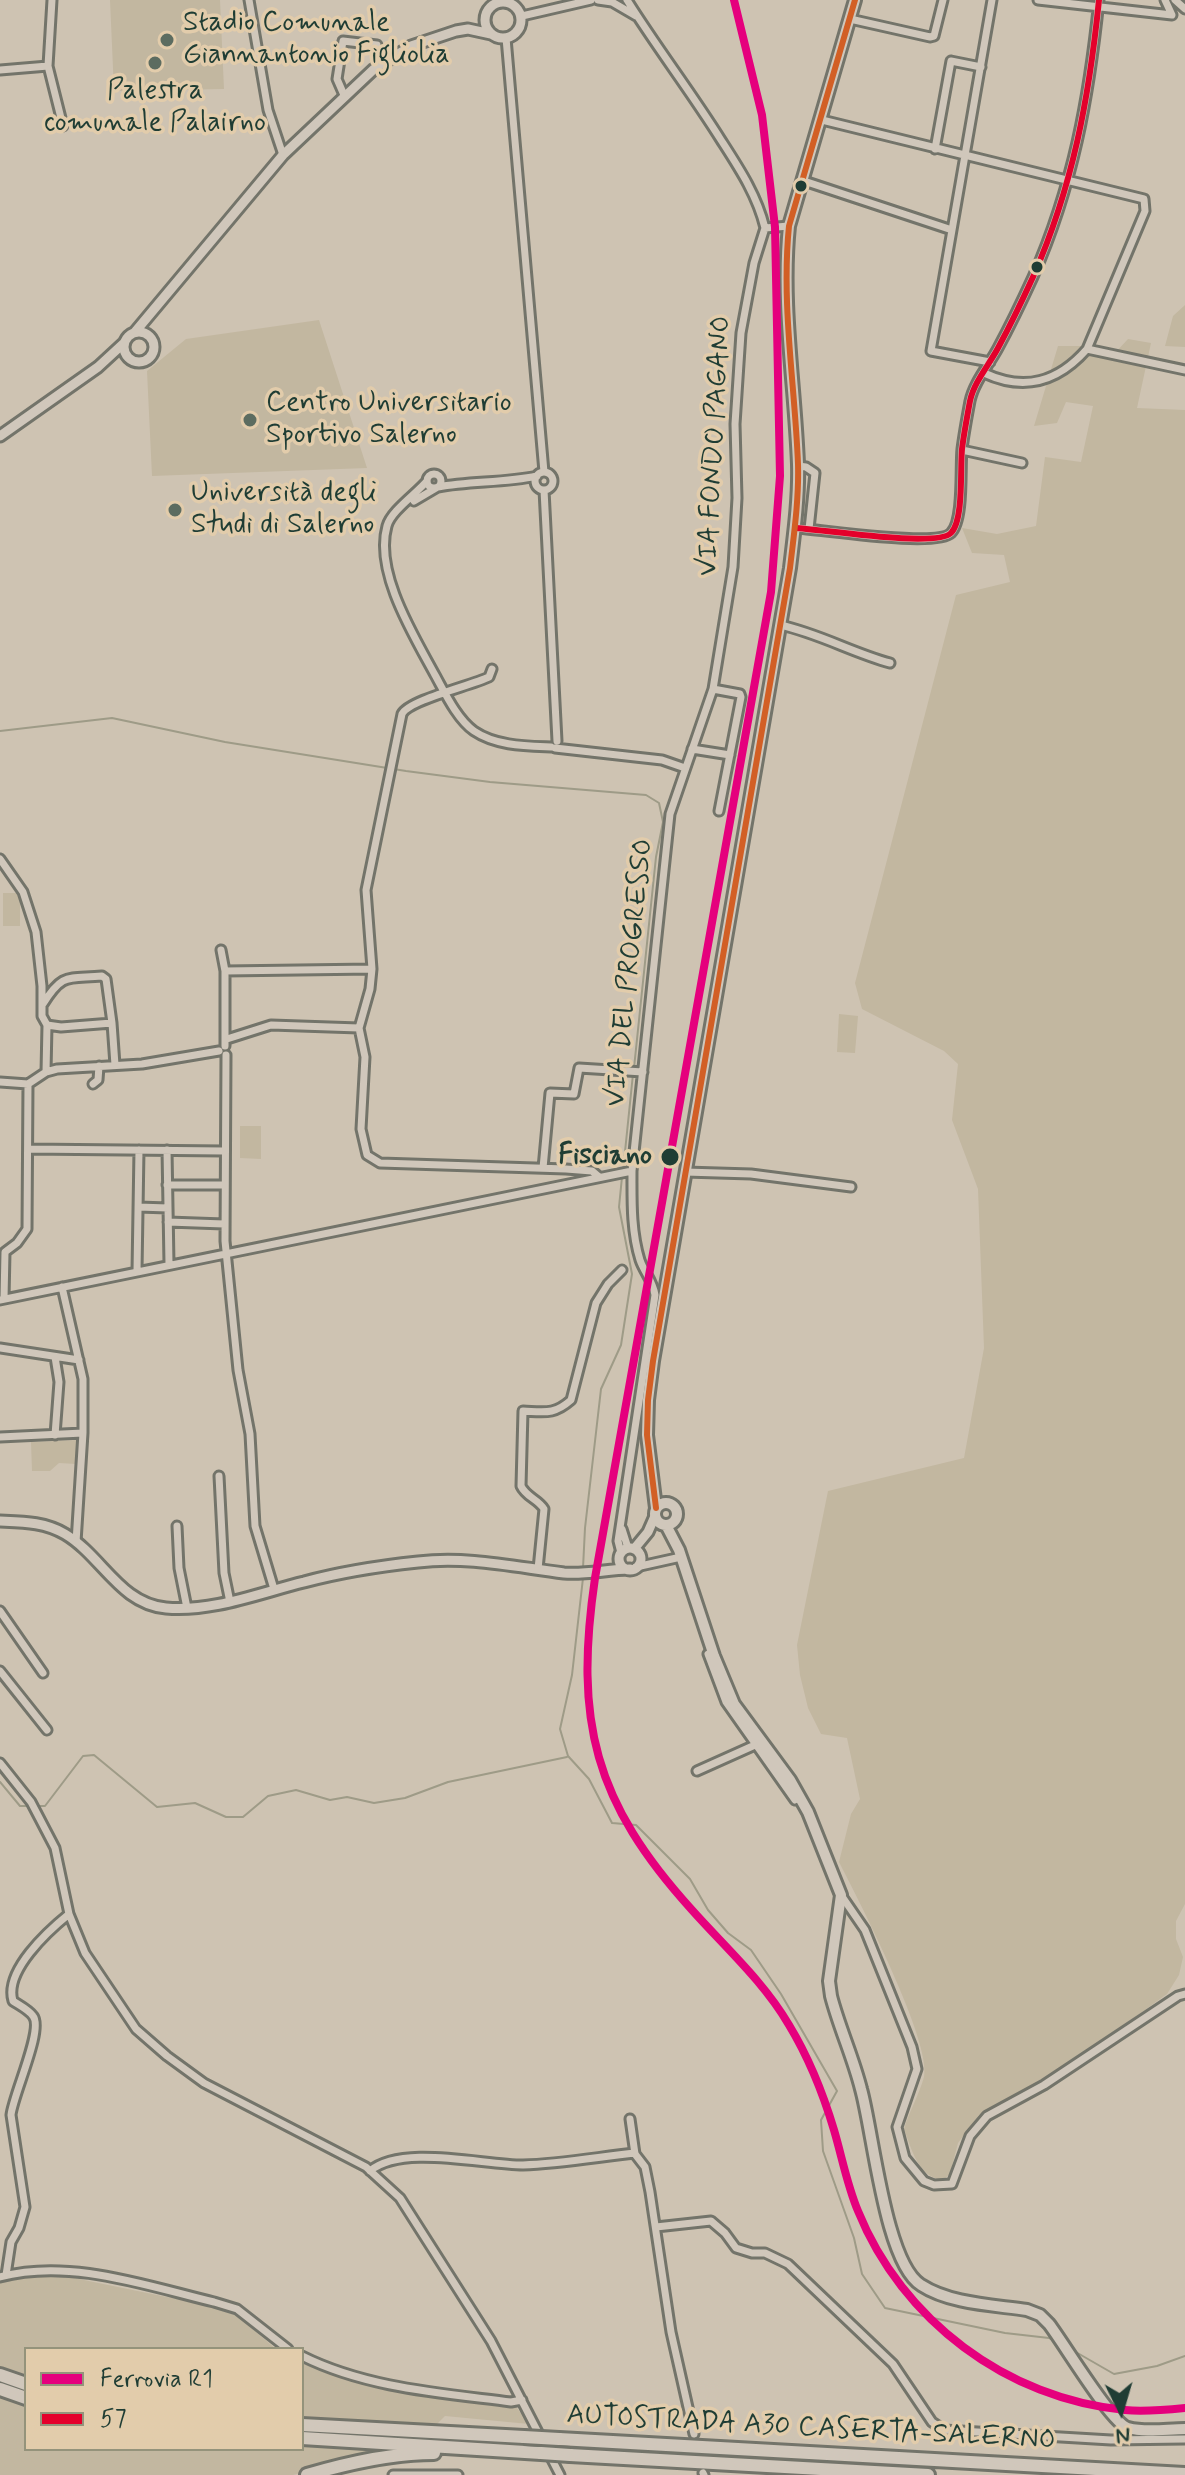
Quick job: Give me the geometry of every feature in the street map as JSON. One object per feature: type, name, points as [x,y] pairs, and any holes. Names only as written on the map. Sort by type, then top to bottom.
[{"type":"highway","points":[[0,2375],[24,2383]]},
{"type":"highway","points":[[0,2389],[24,2397]]},
{"type":"highway","name":"AUTOSTRADA A30 CASERTA-SALERNO","points":[[304,2425],[1185,2474]]},
{"type":"highway","points":[[304,2438],[541,2453]]},
{"type":"highway","points":[[307,2475],[339,2465],[428,2453],[541,2453]]},
{"type":"highway","name":"AUTOSTRADA A30 CASERTA-SALERNO","points":[[541,2453],[928,2475]]},
{"type":"main road","points":[[680,1553],[660,1518],[647,1435],[648,1400],[795,528],[798,466],[786,262],[789,226],[855,0]]},
{"type":"main road","points":[[652,1467],[674,1509],[680,1553],[734,1704],[790,1780],[808,1812],[841,1895],[829,1981],[831,1996],[862,2092],[879,2176],[906,2271],[918,2284],[936,2293],[1040,2315],[1115,2420],[1127,2428],[1185,2429]]},
{"type":"main road","points":[[660,1518],[661,1504],[674,1509]]},
{"type":"main road","points":[[660,1518],[673,1522],[674,1509]]},
{"type":"street","points":[[52,0],[48,66],[63,126]]},
{"type":"street","points":[[249,0],[263,88],[275,137],[283,155]]},
{"type":"street","points":[[522,16],[591,0]]},
{"type":"street","points":[[598,0],[612,2],[638,18]]},
{"type":"street","points":[[627,0],[747,180],[765,228],[789,226]]},
{"type":"street","points":[[850,19],[930,37],[934,36],[943,0]]},
{"type":"street","points":[[990,362],[931,351],[992,0]]},
{"type":"street","points":[[1038,0],[1099,3],[1172,15],[1165,0]]},
{"type":"street","points":[[1175,0],[1185,9]]},
{"type":"street","points":[[0,436],[98,367],[124,343],[283,155],[344,95],[395,54],[429,39],[468,29],[491,6],[502,1],[517,7],[522,16],[517,33],[506,38],[468,29]]},
{"type":"street","points":[[795,528],[870,536],[944,537],[952,532],[956,523],[962,450],[974,388],[1030,283],[1063,202],[1086,107],[1099,3]]},
{"type":"street","points":[[486,14],[485,25],[491,34]]},
{"type":"street","points":[[506,38],[541,488],[556,728],[554,743]]},
{"type":"street","points":[[344,95],[337,79],[343,41],[377,45]]},
{"type":"street","points":[[935,149],[951,61],[981,67]]},
{"type":"street","points":[[0,70],[48,66]]},
{"type":"street","points":[[822,120],[1144,199],[1145,211],[1087,349],[1063,372],[1040,381],[1010,383],[984,373]]},
{"type":"street","points":[[804,181],[952,230]]},
{"type":"street","name":"VIA FONDO PAGANO","points":[[724,621],[733,567],[737,498],[735,424],[741,333],[754,263],[765,228]]},
{"type":"street","points":[[98,367],[116,360],[141,362],[151,356],[154,308]]},
{"type":"street","points":[[135,332],[150,337]]},
{"type":"street","points":[[124,343],[130,359]]},
{"type":"street","points":[[1087,349],[1185,370]]},
{"type":"street","points":[[962,450],[1022,463]]},
{"type":"street","points":[[798,466],[815,473],[809,529]]},
{"type":"street","points":[[427,481],[431,487],[437,487],[550,474],[553,482],[551,487],[541,488],[517,480]]},
{"type":"street","points":[[464,483],[432,475],[390,516],[386,529],[386,562],[403,615],[445,694],[473,730],[493,740],[532,746],[554,743],[579,751],[662,760],[685,768]]},
{"type":"street","points":[[404,505],[437,487],[439,477]]},
{"type":"street","name":"VIA DEL PROGRESSO","points":[[628,1553],[621,1523],[655,1295],[651,1279],[639,1258],[632,1212],[630,1171],[640,1072],[670,814],[713,689],[724,621]]},
{"type":"street","points":[[780,625],[890,663]]},
{"type":"street","points":[[492,669],[489,677],[413,702],[405,707],[398,726],[366,890],[372,969],[359,1028],[365,1057],[361,1129],[367,1155],[380,1163],[592,1171],[599,1177]]},
{"type":"street","points":[[713,689],[740,694],[741,697],[719,811]]},
{"type":"street","points":[[692,749],[730,755]]},
{"type":"street","points":[[0,859],[23,892],[36,932],[44,1001],[42,1016],[47,1025],[46,1072]]},
{"type":"street","points":[[221,950],[225,971],[224,1224],[238,1370],[250,1434],[255,1526],[274,1589]]},
{"type":"street","points":[[225,971],[372,969]]},
{"type":"street","points":[[44,1001],[62,979],[102,976],[106,979],[115,1065]]},
{"type":"street","points":[[47,1025],[61,1027],[112,1023]]},
{"type":"street","points":[[0,1082],[28,1084],[46,1072],[142,1064],[224,1048],[271,1025],[359,1028]]},
{"type":"street","points":[[93,1084],[98,1080],[99,1066]]},
{"type":"street","points":[[543,1168],[550,1093],[574,1094],[579,1068],[640,1072]]},
{"type":"street","points":[[28,1084],[27,1229],[17,1243],[5,1252],[2,1299],[630,1171]]},
{"type":"street","points":[[28,1149],[224,1151]]},
{"type":"street","points":[[137,1271],[139,1150]]},
{"type":"street","points":[[167,1150],[169,1264]]},
{"type":"street","points":[[685,1172],[751,1174],[851,1187]]},
{"type":"street","points":[[167,1185],[225,1185]]},
{"type":"street","points":[[138,1207],[168,1208]]},
{"type":"street","points":[[168,1222],[224,1224]]},
{"type":"street","points":[[538,1569],[544,1509],[524,1493],[521,1486],[523,1411],[552,1412],[560,1410],[571,1400],[596,1303],[622,1270]]},
{"type":"street","points":[[62,1287],[83,1379],[76,1542]]},
{"type":"street","points":[[0,1348],[79,1360]]},
{"type":"street","points":[[55,1357],[59,1382],[55,1435]]},
{"type":"street","points":[[0,1437],[83,1433]]},
{"type":"street","points":[[219,1476],[224,1573],[230,1602]]},
{"type":"street","points":[[611,1569],[660,1518]]},
{"type":"street","points":[[0,1521],[43,1525],[62,1532],[138,1600],[159,1607],[187,1608],[230,1602],[349,1572],[418,1562],[449,1560],[573,1573],[633,1568],[680,1553]]},
{"type":"street","points":[[177,1526],[179,1568],[187,1608]]},
{"type":"street","points":[[628,1553],[640,1563],[633,1568],[622,1566],[628,1553]]},
{"type":"street","points":[[0,1611],[43,1673]]},
{"type":"street","points":[[702,1618],[700,1626],[726,1702],[795,1800]]},
{"type":"street","points":[[0,1671],[47,1730]]},
{"type":"street","points":[[697,1771],[755,1745]]},
{"type":"street","points":[[0,1763],[31,1802],[51,1839],[61,1870],[69,1914],[85,1953],[136,2029],[204,2083],[370,2171],[400,2198],[491,2341],[555,2474]]},
{"type":"street","points":[[841,1895],[865,1930],[912,2047],[917,2069],[897,2127],[905,2158],[924,2181],[934,2185],[952,2184],[970,2136],[987,2116],[1044,2085],[1185,1994]]},
{"type":"street","points":[[69,1914],[43,1936],[11,1981],[13,2001],[33,2016],[36,2023],[31,2052],[12,2104],[25,2207],[11,2242],[3,2276],[19,2272],[66,2271],[214,2302],[237,2309],[285,2347]]},
{"type":"street","points":[[630,2119],[635,2153],[645,2167],[671,2332],[694,2434]]},
{"type":"street","points":[[370,2171],[379,2164],[410,2159],[457,2158],[522,2165],[635,2153]]},
{"type":"street","points":[[656,2227],[711,2221],[736,2248],[765,2253],[788,2264],[893,2364],[932,2422],[944,2430],[1111,2440],[1185,2439]]},
{"type":"street","points":[[304,2357],[386,2384],[511,2402],[522,2400]]},
{"type":"street","points":[[393,2475],[458,2475]]},
{"type":"shaded area","name":"Stadio Comunale Giannantonio Figliolia","points":[[110,0],[220,0],[224,89],[114,91]]},
{"type":"shaded area","points":[[1185,305],[1185,347],[1165,346],[1173,316]]},
{"type":"shaded area","name":"Centro Universitario Sportivo Salerno","points":[[319,320],[367,468],[152,476],[147,371],[186,339]]},
{"type":"shaded area","points":[[1128,339],[1151,343],[1137,408],[1185,410],[1185,1904],[1176,1921],[1176,1939],[1183,1957],[1179,1975],[1167,1994],[1016,2098],[979,2115],[958,2143],[950,2174],[943,2180],[927,2174],[922,2168],[904,2129],[924,2077],[923,2059],[917,2034],[892,1970],[839,1862],[851,1814],[860,1799],[847,1738],[821,1734],[808,1708],[797,1645],[828,1491],[964,1458],[984,1348],[978,1189],[952,1120],[958,1064],[944,1051],[862,1009],[855,983],[956,595],[1010,582],[1004,555],[972,553],[962,528],[997,534],[1036,526],[1045,457],[1081,462],[1093,406],[1066,402],[1057,423],[1034,426],[1058,346],[1097,346],[1115,353]]},
{"type":"shaded area","points":[[3,893],[20,893],[20,926],[3,926]]},
{"type":"shaded area","points":[[839,1014],[858,1016],[855,1053],[837,1052]]},
{"type":"shaded area","points":[[240,1126],[261,1126],[261,1159],[240,1158]]},
{"type":"shaded area","points":[[78,1440],[76,1464],[59,1463],[50,1471],[32,1471],[31,1442]]},
{"type":"shaded area","points":[[23,2276],[74,2278],[206,2305],[237,2316],[274,2347],[24,2347],[24,2375],[0,2367],[0,2280]]},
{"type":"shaded area","points":[[304,2362],[381,2386],[517,2408],[529,2424],[445,2416],[437,2424],[304,2418]]},
{"type":"shaded area","points":[[0,2396],[24,2404],[24,2451],[304,2451],[304,2445],[381,2448],[384,2452],[293,2475],[0,2475]]},
{"type":"waterway","points":[[0,731],[112,718],[225,742],[406,771],[490,782],[646,795],[659,803],[663,822],[656,857],[634,1068]]},
{"type":"waterway","points":[[623,1171],[633,1074]]},
{"type":"waterway","points":[[583,1568],[601,1389],[621,1345],[632,1274],[619,1207],[622,1177]]},
{"type":"waterway","points":[[583,1578],[572,1675],[560,1729],[568,1756],[589,1779],[612,1823],[636,1825],[690,1879],[708,1910],[728,1933],[751,1950],[781,1994],[837,2091],[821,2120],[823,2151],[854,2238],[862,2274],[885,2308],[1054,2340]]},
{"type":"waterway","points":[[40,1806],[45,1806],[83,1756],[94,1755],[157,1807],[195,1803],[226,1817],[243,1817],[268,1796],[296,1790],[330,1800],[347,1797],[374,1803],[405,1798],[448,1782],[567,1757]]},
{"type":"waterway","points":[[0,1782],[20,1806],[27,1806]]},
{"type":"waterway","points":[[1074,2351],[1114,2374],[1157,2366],[1185,2356]]},
{"type":"tunnel","points":[[694,2434],[703,2473]]},
{"type":"rail line","name":"R1","points":[[734,0],[762,115],[775,227],[780,476],[771,592],[595,1578],[589,1629],[591,1717],[599,1757],[613,1795],[633,1833],[659,1871],[768,1994],[796,2037],[825,2103],[858,2211],[877,2250],[902,2287],[931,2319],[964,2347],[1000,2371],[1040,2390],[1081,2403],[1125,2410],[1185,2408]]},
{"type":"transit line","points":[[656,1508],[647,1435],[653,1361],[795,529],[798,464],[788,315],[789,226],[855,0]]},
{"type":"transit line","name":"57","points":[[795,528],[924,539],[951,533],[960,506],[962,449],[970,401],[1029,286],[1069,175],[1084,107],[1099,0]]},
{"type":"place","name":"Stadio Comunale Giannantonio Figliolia","points":[[167,40]]},
{"type":"place","name":"Palestra comunale Palairno","points":[[155,63]]},
{"type":"place","name":"Centro Universitario Sportivo Salerno","points":[[250,420]]},
{"type":"place","name":"Università degli Studi di Salerno","points":[[175,510]]},
{"type":"place","name":"Fisciano","points":[[670,1157]]}]
